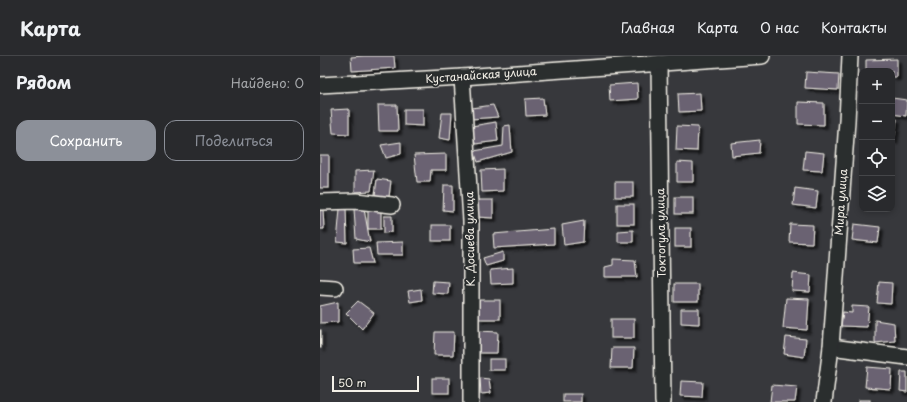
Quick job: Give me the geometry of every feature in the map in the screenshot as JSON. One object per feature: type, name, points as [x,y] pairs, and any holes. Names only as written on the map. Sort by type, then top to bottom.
[{"type":"street","name":"Кустанайская улица","points":[[320,85],[462,77],[723,57],[762,56]]},
{"type":"street","name":"Мира улица","points":[[824,402],[831,347],[847,121],[850,56]]},
{"type":"street","name":"Токтогула улица","points":[[659,63],[663,402]]},
{"type":"street","name":"К. Досиева улица","points":[[462,77],[471,221],[471,402]]},
{"type":"street","points":[[320,202],[356,201],[392,205]]},
{"type":"street","points":[[320,287],[335,288]]},
{"type":"street","points":[[831,347],[907,357]]},
{"type":"building","points":[[394,56],[395,68],[352,71],[351,57]]},
{"type":"building","points":[[897,59],[897,77],[895,77],[895,68],[866,68],[866,60]]},
{"type":"building","points":[[806,72],[839,74],[838,90],[805,88]]},
{"type":"building","points":[[637,83],[638,99],[610,101],[609,85]]},
{"type":"building","points":[[700,93],[701,111],[679,112],[678,94]]},
{"type":"building","points":[[543,98],[545,115],[526,116],[525,99]]},
{"type":"building","points":[[895,98],[907,100],[906,116],[895,114]]},
{"type":"building","points":[[798,102],[824,103],[824,125],[798,124]]},
{"type":"building","points":[[378,105],[397,105],[398,131],[379,131]]},
{"type":"building","points":[[493,105],[498,117],[471,119],[472,108]]},
{"type":"building","points":[[349,109],[349,134],[333,133],[331,110]]},
{"type":"building","points":[[404,109],[423,109],[423,126],[404,125]]},
{"type":"building","points":[[442,113],[452,113],[450,140],[439,138]]},
{"type":"building","points":[[895,119],[897,119],[895,133]]},
{"type":"building","points":[[496,122],[498,141],[475,144],[472,126]]},
{"type":"building","points":[[510,125],[512,152],[478,162],[474,151],[503,146],[504,126]]},
{"type":"building","points":[[677,126],[698,127],[697,151],[676,150]]},
{"type":"building","points":[[760,140],[759,153],[732,156],[731,143]]},
{"type":"building","points":[[401,142],[401,154],[386,158],[381,145]]},
{"type":"building","points":[[805,151],[824,153],[822,171],[803,170]]},
{"type":"building","points":[[446,154],[446,170],[431,170],[430,182],[417,182],[414,155]]},
{"type":"building","points":[[320,155],[329,155],[329,188],[320,188]]},
{"type":"building","points":[[677,162],[693,163],[693,182],[677,182]]},
{"type":"building","points":[[503,169],[503,191],[482,192],[481,170]]},
{"type":"building","points":[[374,170],[371,191],[355,192],[355,171]]},
{"type":"building","points":[[377,179],[391,181],[389,197],[375,195]]},
{"type":"building","points":[[615,182],[633,182],[633,197],[615,197]]},
{"type":"building","points":[[444,185],[453,185],[453,211],[443,210]]},
{"type":"building","points":[[795,188],[818,191],[816,208],[793,205]]},
{"type":"building","points":[[675,197],[693,197],[693,214],[675,214]]},
{"type":"building","points":[[477,200],[493,200],[493,218],[476,217]]},
{"type":"building","points":[[617,204],[634,204],[634,224],[617,224]]},
{"type":"building","points":[[346,208],[347,243],[337,242],[340,209]]},
{"type":"building","points":[[320,209],[323,209],[324,229],[320,229]]},
{"type":"building","points":[[354,209],[364,209],[370,242],[356,239]]},
{"type":"building","points":[[368,211],[381,211],[381,229],[368,229]]},
{"type":"building","points":[[384,216],[392,216],[392,232],[384,233]]},
{"type":"building","points":[[584,221],[583,242],[564,245],[562,225]]},
{"type":"building","points":[[790,224],[813,225],[812,243],[789,242]]},
{"type":"building","points":[[854,224],[880,227],[878,243],[852,240]]},
{"type":"building","points":[[432,225],[450,225],[450,241],[432,241]]},
{"type":"building","points":[[675,228],[691,228],[691,247],[675,247]]},
{"type":"building","points":[[554,229],[554,244],[494,248],[493,234]]},
{"type":"building","points":[[633,230],[633,242],[618,242],[618,231]]},
{"type":"building","points":[[403,242],[403,255],[377,255],[376,243]]},
{"type":"building","points":[[369,248],[373,263],[354,263],[353,249]]},
{"type":"building","points":[[503,252],[503,261],[486,266],[483,258]]},
{"type":"building","points":[[613,259],[635,260],[637,277],[605,277],[605,267],[613,265]]},
{"type":"building","points":[[513,268],[513,283],[491,284],[490,270]]},
{"type":"building","points":[[793,273],[811,275],[810,292],[792,291]]},
{"type":"building","points":[[433,281],[449,282],[448,294],[432,293]]},
{"type":"building","points":[[879,282],[892,283],[891,304],[877,303]]},
{"type":"building","points":[[674,284],[698,284],[698,302],[674,302]]},
{"type":"building","points":[[421,289],[422,300],[410,302],[408,291]]},
{"type":"building","points":[[786,298],[809,299],[807,330],[783,328]]},
{"type":"building","points":[[479,300],[500,300],[500,319],[479,319]]},
{"type":"building","points":[[358,301],[374,313],[362,329],[346,313]]},
{"type":"building","points":[[338,302],[338,322],[320,323],[320,306]]},
{"type":"building","points":[[852,306],[869,307],[867,327],[841,326],[843,312],[852,313]]},
{"type":"building","points":[[681,309],[699,309],[699,324],[681,323]]},
{"type":"building","points":[[611,319],[634,319],[634,338],[611,338]]},
{"type":"building","points":[[875,320],[894,323],[895,341],[875,343]]},
{"type":"building","points":[[321,330],[321,348],[320,348]]},
{"type":"building","points":[[479,331],[498,332],[497,353],[478,353]]},
{"type":"building","points":[[435,332],[454,332],[453,355],[434,355]]},
{"type":"building","points":[[786,337],[806,339],[804,357],[784,354]]},
{"type":"building","points":[[612,348],[634,348],[633,368],[611,368]]},
{"type":"building","points":[[489,359],[505,359],[505,370],[489,370]]},
{"type":"building","points":[[867,367],[892,369],[891,389],[865,387]]},
{"type":"building","points":[[901,372],[907,372],[907,392],[900,391]]},
{"type":"building","points":[[432,378],[449,378],[449,393],[432,393]]},
{"type":"building","points":[[480,378],[489,379],[491,393],[481,394]]},
{"type":"building","points":[[681,381],[703,382],[702,397],[680,396]]},
{"type":"building","points":[[772,385],[797,387],[795,402],[770,402]]},
{"type":"building","points":[[563,394],[581,394],[581,402],[563,402]]},
{"type":"building","points":[[859,400],[870,400],[870,402],[859,402]]}]
